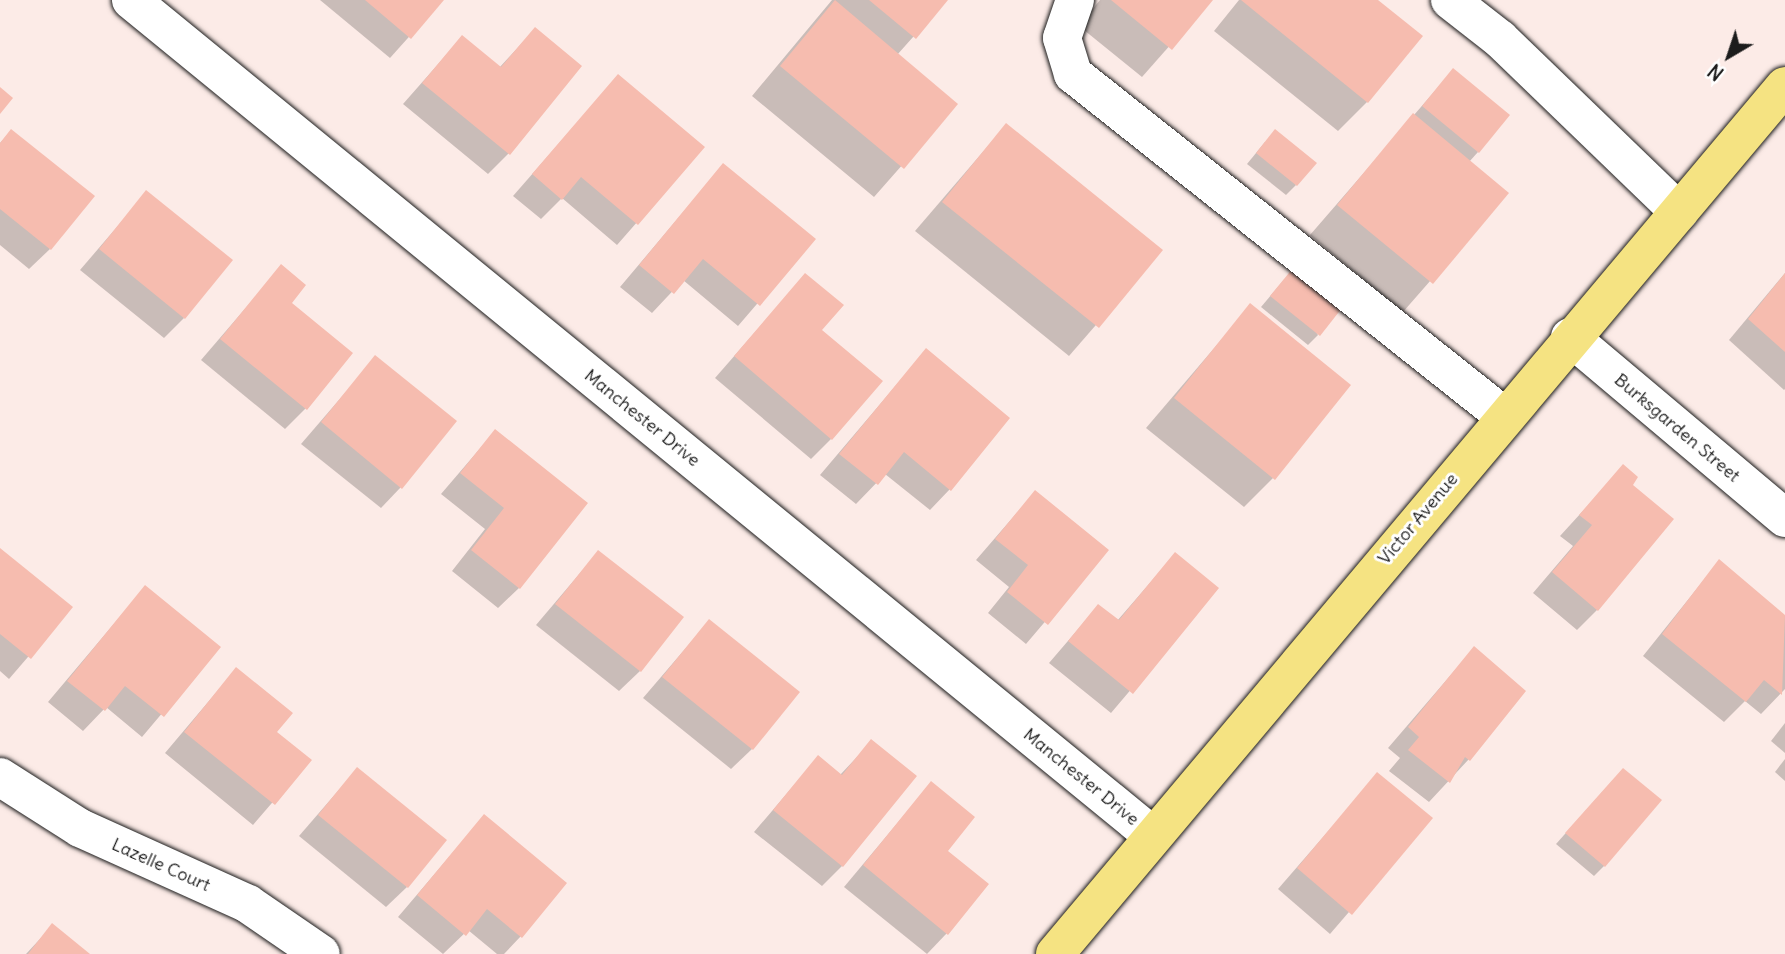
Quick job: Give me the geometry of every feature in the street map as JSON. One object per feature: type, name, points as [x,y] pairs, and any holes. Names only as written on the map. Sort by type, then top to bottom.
[{"type":"main road","name":"Victor Avenue","points":[[1055,954],[1570,337],[1785,86]]},
{"type":"street","name":"Manchester Drive","points":[[131,0],[1153,836]]},
{"type":"street","points":[[1075,0],[1062,38],[1073,74],[1504,416]]},
{"type":"street","points":[[1450,0],[1500,39],[1678,212]]},
{"type":"street","name":"Burksgarden Street","points":[[1570,337],[1785,518]]},
{"type":"street","name":"Lazelle Court","points":[[0,777],[80,828],[248,904],[321,954]]},
{"type":"building","points":[[365,0],[444,0],[411,39]]},
{"type":"building","points":[[835,0],[958,104],[904,169],[780,66]]},
{"type":"building","points":[[869,0],[948,0],[916,39]]},
{"type":"building","points":[[1111,0],[1213,0],[1172,50]]},
{"type":"building","points":[[1241,0],[1378,0],[1423,36],[1368,103]]},
{"type":"building","points":[[535,27],[582,66],[510,155],[422,83],[462,35],[501,67]]},
{"type":"building","points":[[1453,68],[1510,115],[1479,153],[1422,106]]},
{"type":"building","points":[[618,74],[705,147],[638,225],[581,177],[562,200],[532,174]]},
{"type":"building","points":[[0,87],[13,98],[0,114]]},
{"type":"building","points":[[1413,113],[1509,193],[1433,284],[1337,205]]},
{"type":"building","points":[[1006,123],[1163,250],[1099,328],[942,202]]},
{"type":"building","points":[[11,129],[95,196],[51,250],[0,209],[0,143]]},
{"type":"building","points":[[1275,129],[1317,163],[1297,186],[1256,153]]},
{"type":"building","points":[[723,163],[816,239],[760,306],[703,259],[674,294],[639,265]]},
{"type":"building","points":[[146,190],[233,260],[185,319],[99,249]]},
{"type":"building","points":[[281,264],[306,285],[292,303],[353,353],[307,410],[220,339]]},
{"type":"building","points":[[1293,268],[1342,308],[1320,336],[1270,296]]},
{"type":"building","points":[[805,273],[844,305],[822,330],[883,381],[832,440],[734,356]]},
{"type":"building","points":[[1785,273],[1785,352],[1748,319]]},
{"type":"building","points":[[1250,303],[1351,385],[1275,480],[1174,398]]},
{"type":"building","points":[[926,348],[1010,418],[951,491],[904,452],[878,485],[839,454]]},
{"type":"building","points":[[375,355],[457,421],[402,489],[321,422]]},
{"type":"building","points":[[495,429],[588,503],[520,589],[471,550],[504,508],[460,473]]},
{"type":"building","points":[[1623,464],[1638,477],[1633,485],[1674,519],[1598,611],[1552,572],[1592,525],[1579,515]]},
{"type":"building","points":[[1035,490],[1109,550],[1048,625],[1007,592],[1028,565],[995,539]]},
{"type":"building","points":[[0,548],[73,607],[31,659],[0,634]]},
{"type":"building","points":[[598,550],[684,617],[641,672],[555,604]]},
{"type":"building","points":[[1175,552],[1219,588],[1133,694],[1068,641],[1098,604],[1119,620]]},
{"type":"building","points":[[1719,559],[1785,615],[1782,695],[1764,680],[1746,702],[1662,634]]},
{"type":"building","points":[[145,585],[221,647],[164,717],[125,686],[105,711],[67,681]]},
{"type":"building","points":[[709,619],[800,692],[753,750],[662,677]]},
{"type":"building","points":[[1474,646],[1526,691],[1470,761],[1465,757],[1450,783],[1408,750],[1419,737],[1408,727]]},
{"type":"building","points":[[236,667],[293,713],[277,732],[312,760],[275,805],[184,732]]},
{"type":"building","points":[[871,739],[917,776],[843,867],[773,810],[818,755],[842,775]]},
{"type":"building","points":[[357,767],[447,840],[408,888],[318,815]]},
{"type":"building","points":[[1623,768],[1662,800],[1605,867],[1565,833]]},
{"type":"building","points":[[1377,772],[1433,818],[1352,915],[1297,868]]},
{"type":"building","points":[[931,781],[975,817],[948,851],[989,884],[948,935],[863,865]]},
{"type":"building","points":[[484,814],[567,883],[522,938],[487,909],[466,936],[417,895]]},
{"type":"building","points":[[52,923],[90,954],[28,954]]}]
